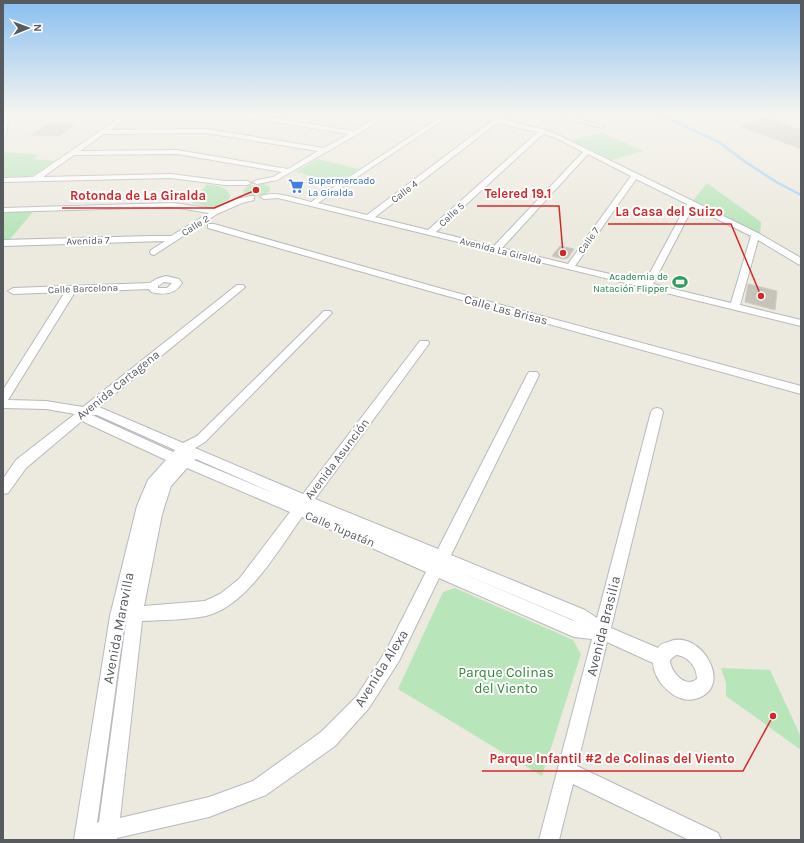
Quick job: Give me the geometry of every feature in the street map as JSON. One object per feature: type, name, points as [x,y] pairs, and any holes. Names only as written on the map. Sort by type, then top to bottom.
[{"type":"street","points":[[34,179],[72,154],[107,153]]},
{"type":"street","points":[[185,153],[288,171]]},
{"type":"street","points":[[225,183],[238,195],[251,198],[264,197],[275,188],[288,171],[318,153]]},
{"type":"street","points":[[312,204],[389,153]]},
{"type":"street","name":"Calle 4","points":[[369,218],[453,153]]},
{"type":"street","name":"Calle 5","points":[[430,233],[518,153]]},
{"type":"street","points":[[496,249],[585,153]]},
{"type":"street","points":[[592,153],[756,236],[801,262]]},
{"type":"street","name":"Calle 7","points":[[570,266],[635,175]]},
{"type":"street","points":[[3,180],[171,176],[225,183],[247,184]]},
{"type":"street","name":"Avenida La Giralda","points":[[247,184],[257,182],[266,183],[312,204],[801,323]]},
{"type":"street","points":[[238,195],[247,184]]},
{"type":"street","name":"Calle 2","points":[[154,252],[216,212],[238,195]]},
{"type":"street","points":[[648,286],[690,203]]},
{"type":"street","points":[[3,210],[173,205],[199,208],[216,212]]},
{"type":"street","name":"Calle Las Brisas","points":[[211,226],[436,290],[801,390]]},
{"type":"street","points":[[735,307],[756,236]]},
{"type":"street","name":"Avenida 7","points":[[3,243],[151,238],[173,239]]},
{"type":"street","name":"Calle Barcelona","points":[[13,291],[153,286]]},
{"type":"street","name":"Avenida Cartagena","points":[[3,489],[21,464],[240,287]]},
{"type":"street","points":[[3,399],[72,288]]},
{"type":"street","name":"Avenida Maravilla","points":[[84,838],[118,616],[144,506],[153,484],[188,452],[327,313]]},
{"type":"street","name":"Avenida Asunción","points":[[118,616],[135,613],[206,608],[226,599],[244,584],[424,343]]},
{"type":"street","name":"Avenida Alexa","points":[[84,838],[107,836],[209,807],[260,788],[328,739],[363,702],[393,655],[533,375]]},
{"type":"street","points":[[3,404],[46,405],[85,412]]},
{"type":"street","name":"Calle Tupatán","points":[[85,412],[88,419],[188,452],[302,506],[438,563],[574,629],[602,632],[661,658]]},
{"type":"street","name":"Avenida Brasilia","points":[[549,840],[658,412]]},
{"type":"street","name":"Avenida Maravilla","points":[[107,836],[135,613],[157,505],[166,484],[188,452]]},
{"type":"street","points":[[567,771],[711,840]]},
{"type":"green space","points":[[3,153],[40,155],[33,159],[56,161],[32,176],[3,177]]},
{"type":"green space","points":[[599,153],[635,153],[612,160]]},
{"type":"green space","points":[[318,159],[359,169],[338,183],[296,172]]},
{"type":"green space","points":[[707,183],[761,222],[760,237],[692,202]]},
{"type":"green space","points":[[207,184],[226,190],[230,195],[229,199],[214,208],[192,203]]},
{"type":"green space","points":[[264,184],[270,187],[270,191],[263,195],[256,196],[249,196],[242,192],[247,186]]},
{"type":"green space","points":[[6,212],[33,212],[10,239],[3,239],[3,215]]},
{"type":"green space","name":"Parque Colinas del Viento","points":[[455,588],[573,640],[581,654],[542,776],[398,689],[443,592]]},
{"type":"green space","points":[[721,668],[770,670],[801,737],[801,750],[726,696],[726,683]]},
{"type":"building","points":[[560,246],[574,249],[568,258],[564,259],[552,256]]},
{"type":"building","points":[[748,284],[777,291],[775,310],[745,302]]},
{"type":"waterway","points":[[734,153],[778,183],[801,195]]},
{"type":"place","name":"Supermercado La Giralda","points":[[296,186]]},
{"type":"place","name":"Rotonda de La Giralda","points":[[256,190]]},
{"type":"place","name":"Telered 19.1","points":[[563,253]]},
{"type":"place","name":"Academia de Natación Flipper","points":[[680,282]]},
{"type":"place","name":"La Casa del Suizo","points":[[761,296]]},
{"type":"place","name":"Parque Infantil #2 de Colinas del Viento","points":[[773,716]]}]
